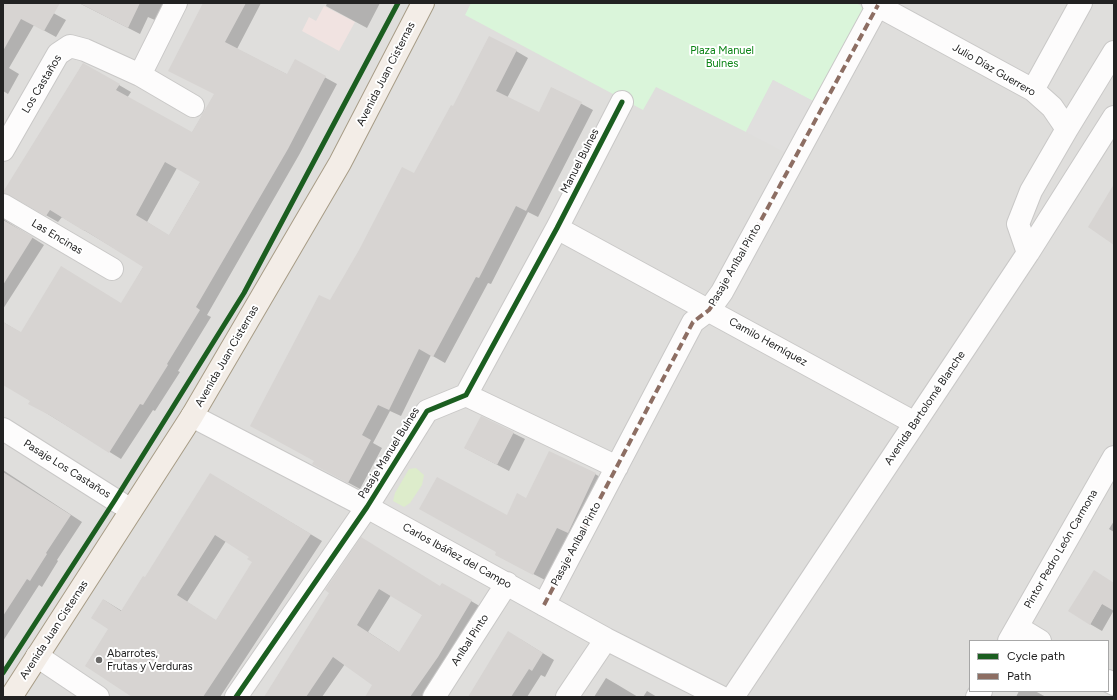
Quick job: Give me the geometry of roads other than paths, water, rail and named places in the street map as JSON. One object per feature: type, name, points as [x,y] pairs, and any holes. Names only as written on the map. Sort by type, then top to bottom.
[{"type":"main road","name":"Avenida Juan Cisternas","points":[[11,697],[192,416],[340,163],[423,3]]},
{"type":"street","points":[[140,75],[176,3]]},
{"type":"street","points":[[1033,90],[1081,3]]},
{"type":"street","name":"Julio Díaz Guerrero","points":[[875,4],[1033,90],[1052,107],[1067,129]]},
{"type":"street","name":"Pasaje Aníbal Pinto","points":[[544,604],[693,322],[709,310],[722,292],[875,4]]},
{"type":"street","name":"Los Castaños","points":[[3,150],[58,54],[70,46],[85,50],[140,75],[193,106]]},
{"type":"street","points":[[1028,254],[1018,224],[1031,191],[1114,52]]},
{"type":"street","name":"Manuel Bulnes","points":[[556,228],[622,102]]},
{"type":"street","name":"Avenida Bartolomé Blanche","points":[[733,697],[1028,254],[1114,117]]},
{"type":"street","name":"Las Encinas","points":[[3,205],[112,270]]},
{"type":"street","points":[[556,228],[466,395],[616,467]]},
{"type":"street","name":"Camilo Herníquez","points":[[556,228],[915,423]]},
{"type":"street","name":"Pasaje Manuel Bulnes","points":[[236,697],[367,507],[427,411],[466,395]]},
{"type":"street","name":"Carlos Ibáñez del Campo","points":[[192,416],[367,507],[606,638],[721,697]]},
{"type":"street","name":"Pasaje Los Castaños","points":[[3,429],[131,510]]},
{"type":"street","name":"Pintor Pedro León Carmona","points":[[1013,634],[1114,457]]},
{"type":"street","name":"Aníbal Pinto","points":[[434,697],[507,583]]},
{"type":"street","points":[[1013,634],[1036,640]]},
{"type":"street","points":[[567,697],[606,638]]},
{"type":"street","points":[[37,656],[98,697]]},
{"type":"place","name":"Abarrotes, Frutas y Verduras","points":[[99,660]]},
{"type":"park label","name":"Plaza Manuel Bulnes","points":[[722,57]]}]
